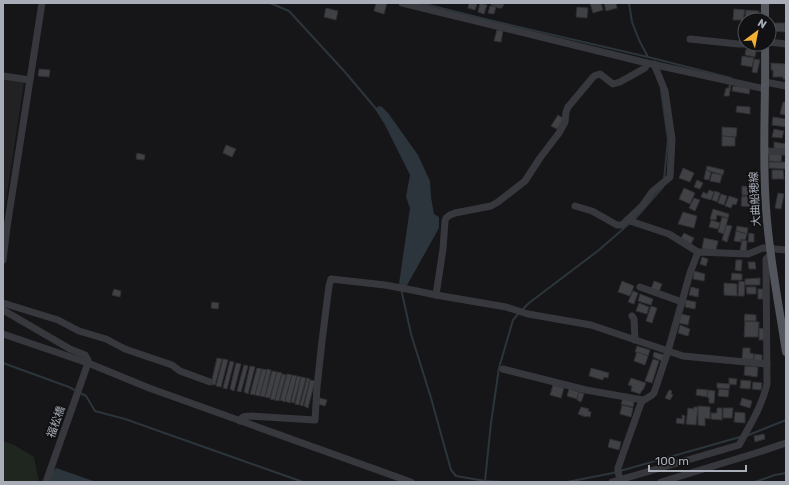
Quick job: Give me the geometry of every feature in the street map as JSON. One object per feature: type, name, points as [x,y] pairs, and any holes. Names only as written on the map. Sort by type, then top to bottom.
[{"type":"main road","name":"大曲船穂線","points":[[765,52],[764,181],[766,210],[786,352]]},
{"type":"street","points":[[3,260],[5,227],[42,3]]},
{"type":"street","points":[[402,3],[650,64],[765,86],[786,86]]},
{"type":"street","points":[[494,3],[500,5],[501,3]]},
{"type":"street","points":[[690,39],[737,44]]},
{"type":"street","points":[[575,206],[592,211],[617,225],[622,225],[642,206],[652,192],[670,176],[672,139],[665,91],[650,64]]},
{"type":"street","points":[[436,295],[444,249],[446,218],[455,213],[491,206],[525,181],[559,133],[565,122],[568,108],[594,76],[600,74],[613,84],[620,82],[650,64]]},
{"type":"street","points":[[3,76],[30,80]]},
{"type":"street","points":[[765,151],[786,152]]},
{"type":"street","points":[[627,220],[669,234],[698,252],[748,254],[763,248],[771,251],[786,250]]},
{"type":"street","points":[[619,475],[739,445],[756,414],[764,396],[767,384],[766,259],[771,251]]},
{"type":"street","points":[[612,482],[619,475],[641,403],[654,393],[668,351],[690,273],[698,252]]},
{"type":"street","points":[[240,421],[244,416],[315,420],[322,341],[331,279],[407,289],[506,307],[528,314],[592,325],[683,356],[767,364]]},
{"type":"street","points":[[640,287],[682,302]]},
{"type":"street","points":[[3,303],[58,320],[79,331],[106,339],[125,349],[172,365],[180,371],[210,382]]},
{"type":"street","points":[[3,310],[70,349],[85,355],[88,360],[87,366]]},
{"type":"street","points":[[632,316],[634,319],[635,340]]},
{"type":"street","points":[[3,334],[87,366],[412,482]]},
{"type":"street","name":"福松橋","points":[[46,482],[87,366]]},
{"type":"street","points":[[503,369],[586,390],[643,400]]},
{"type":"street","points":[[661,482],[786,443]]},
{"type":"shaded area","points":[[3,78],[24,82],[3,220]]},
{"type":"shaded area","points":[[379,106],[388,113],[418,155],[430,181],[434,214],[439,217],[439,228],[406,287],[399,284],[410,208],[406,197],[410,175],[385,125],[375,109]]},
{"type":"shaded area","points":[[3,441],[14,445],[34,457],[39,482],[3,482]]},
{"type":"shaded area","points":[[56,468],[96,482],[42,482]]},
{"type":"building","points":[[376,3],[387,3],[384,14],[374,11]]},
{"type":"building","points":[[469,3],[477,4],[475,10],[468,8]]},
{"type":"building","points":[[480,3],[487,5],[484,14],[478,12]]},
{"type":"building","points":[[590,3],[601,3],[603,10],[593,13]]},
{"type":"building","points":[[604,3],[616,3],[617,8],[606,11]]},
{"type":"building","points":[[490,6],[496,7],[494,14],[488,13]]},
{"type":"building","points":[[577,7],[588,8],[587,18],[576,17]]},
{"type":"building","points":[[326,8],[338,11],[336,20],[324,17]]},
{"type":"building","points":[[734,9],[745,10],[745,12],[737,12],[737,20],[733,20]]},
{"type":"building","points":[[746,10],[759,11],[759,12],[746,12]]},
{"type":"building","points":[[777,23],[785,23],[785,32],[777,31]]},
{"type":"building","points":[[497,30],[503,31],[501,42],[494,41]]},
{"type":"building","points":[[746,52],[756,52],[755,57],[745,55]]},
{"type":"building","points":[[742,56],[754,58],[752,67],[741,65]]},
{"type":"building","points":[[754,59],[760,60],[757,73],[752,72]]},
{"type":"building","points":[[771,63],[786,64],[786,79],[783,79],[783,77],[773,77]]},
{"type":"building","points":[[39,69],[50,70],[49,77],[38,76]]},
{"type":"building","points":[[729,85],[731,85],[729,96],[724,96],[726,88],[729,88]]},
{"type":"building","points":[[733,86],[750,88],[749,94],[732,91]]},
{"type":"building","points":[[783,102],[786,102],[786,115],[780,114]]},
{"type":"building","points":[[737,106],[750,107],[750,114],[736,112]]},
{"type":"building","points":[[558,115],[564,119],[557,129],[551,126]]},
{"type":"building","points":[[773,117],[786,119],[786,127],[772,125]]},
{"type":"building","points":[[722,127],[737,128],[736,137],[722,136]]},
{"type":"building","points":[[774,129],[784,131],[782,138],[772,137]]},
{"type":"building","points":[[722,136],[735,137],[735,146],[722,146]]},
{"type":"building","points":[[774,142],[786,144],[786,150],[774,148]]},
{"type":"building","points":[[226,145],[236,149],[232,157],[223,153]]},
{"type":"building","points":[[137,153],[145,155],[144,160],[136,159]]},
{"type":"building","points":[[769,153],[782,153],[781,162],[769,161]]},
{"type":"building","points":[[769,162],[786,162],[786,169],[769,168]]},
{"type":"building","points":[[707,166],[724,170],[723,175],[706,170]]},
{"type":"building","points":[[683,168],[694,173],[690,182],[679,178]]},
{"type":"building","points":[[706,170],[711,172],[709,180],[704,179]]},
{"type":"building","points":[[772,170],[783,170],[784,179],[772,179]]},
{"type":"building","points":[[712,173],[722,175],[720,183],[710,181]]},
{"type":"building","points":[[697,180],[703,183],[700,189],[694,187]]},
{"type":"building","points":[[742,186],[758,187],[757,196],[742,195]]},
{"type":"building","points":[[684,188],[695,193],[690,204],[679,199]]},
{"type":"building","points":[[709,190],[714,192],[711,200],[701,197],[703,192],[707,194]]},
{"type":"building","points":[[715,191],[720,193],[717,202],[712,200]]},
{"type":"building","points":[[778,193],[784,194],[781,209],[775,208]]},
{"type":"building","points":[[721,194],[727,196],[724,205],[718,203]]},
{"type":"building","points":[[729,196],[738,199],[736,205],[733,204],[731,208],[725,206]]},
{"type":"building","points":[[742,196],[754,197],[753,207],[741,206]]},
{"type":"building","points":[[694,198],[700,200],[695,211],[689,208]]},
{"type":"building","points":[[755,201],[760,202],[759,212],[754,211]]},
{"type":"building","points":[[713,209],[729,214],[728,218],[717,215],[716,220],[710,219]]},
{"type":"building","points":[[683,212],[697,216],[694,228],[678,224]]},
{"type":"building","points":[[722,217],[728,218],[724,234],[718,232]]},
{"type":"building","points":[[711,220],[720,223],[718,229],[709,227]]},
{"type":"building","points":[[726,225],[732,226],[727,242],[722,240]]},
{"type":"building","points":[[737,226],[748,228],[747,234],[736,231]]},
{"type":"building","points":[[736,231],[747,234],[745,240],[741,239],[741,242],[734,241]]},
{"type":"building","points":[[684,233],[694,238],[691,244],[681,238]]},
{"type":"building","points":[[749,233],[754,234],[754,242],[748,242]]},
{"type":"building","points":[[704,238],[718,241],[716,250],[702,249]]},
{"type":"building","points":[[742,240],[747,241],[746,252],[740,251]]},
{"type":"building","points":[[702,257],[708,259],[706,266],[700,264]]},
{"type":"building","points":[[736,260],[742,260],[741,271],[735,270]]},
{"type":"building","points":[[748,262],[755,262],[756,269],[749,269]]},
{"type":"building","points":[[694,271],[705,274],[704,281],[693,279]]},
{"type":"building","points":[[732,273],[742,274],[742,280],[731,280]]},
{"type":"building","points":[[760,278],[760,285],[745,285],[745,279]]},
{"type":"building","points":[[622,281],[634,286],[630,296],[618,292]]},
{"type":"building","points":[[654,281],[662,284],[659,292],[651,289]]},
{"type":"building","points":[[739,281],[745,282],[744,296],[738,296]]},
{"type":"building","points":[[724,283],[737,284],[737,296],[724,295]]},
{"type":"building","points":[[691,287],[699,289],[698,297],[689,295]]},
{"type":"building","points":[[746,287],[756,287],[756,294],[747,294]]},
{"type":"building","points":[[114,289],[121,291],[120,297],[112,295]]},
{"type":"building","points":[[758,289],[763,289],[763,299],[758,299]]},
{"type":"building","points":[[633,291],[638,293],[634,304],[628,302]]},
{"type":"building","points":[[640,294],[653,299],[651,305],[638,301]]},
{"type":"building","points":[[686,300],[696,302],[695,309],[685,307]]},
{"type":"building","points":[[212,302],[219,303],[218,309],[211,308]]},
{"type":"building","points":[[639,303],[649,307],[647,314],[636,311]]},
{"type":"building","points":[[651,306],[657,308],[652,323],[646,321]]},
{"type":"building","points":[[681,314],[690,316],[688,325],[679,323]]},
{"type":"building","points":[[745,314],[756,315],[756,321],[744,321]]},
{"type":"building","points":[[745,321],[759,322],[758,337],[744,337]]},
{"type":"building","points":[[680,325],[690,329],[688,336],[678,333]]},
{"type":"building","points":[[759,328],[765,329],[764,340],[759,340]]},
{"type":"building","points":[[637,346],[650,350],[648,356],[635,352]]},
{"type":"building","points":[[743,348],[750,348],[750,353],[754,354],[753,360],[742,360]]},
{"type":"building","points":[[637,352],[648,356],[645,365],[634,361]]},
{"type":"building","points":[[654,352],[664,355],[662,361],[653,357]]},
{"type":"building","points":[[754,354],[762,355],[762,361],[754,360]]},
{"type":"building","points":[[217,358],[222,359],[215,385],[211,384]]},
{"type":"building","points":[[223,359],[228,360],[221,387],[216,386]]},
{"type":"building","points":[[653,359],[659,361],[652,383],[645,381]]},
{"type":"building","points":[[230,361],[234,362],[227,389],[223,388]]},
{"type":"building","points":[[236,363],[241,364],[234,391],[230,389]]},
{"type":"building","points":[[244,365],[248,366],[241,392],[237,391]]},
{"type":"building","points":[[250,366],[255,367],[248,394],[244,392]]},
{"type":"building","points":[[745,366],[758,367],[757,377],[744,375]]},
{"type":"building","points":[[257,368],[262,369],[255,395],[250,394]]},
{"type":"building","points":[[591,368],[609,373],[608,378],[604,377],[603,380],[589,376]]},
{"type":"building","points":[[262,369],[267,370],[260,396],[255,395]]},
{"type":"building","points":[[267,369],[271,370],[265,397],[260,396]]},
{"type":"building","points":[[272,371],[277,372],[270,398],[265,397]]},
{"type":"building","points":[[277,372],[282,373],[275,400],[270,399]]},
{"type":"building","points":[[282,374],[286,375],[279,401],[275,400]]},
{"type":"building","points":[[287,374],[292,375],[285,402],[280,400]]},
{"type":"building","points":[[292,375],[297,376],[290,403],[285,401]]},
{"type":"building","points":[[297,376],[301,377],[294,403],[291,402]]},
{"type":"building","points":[[301,377],[306,378],[299,405],[295,404]]},
{"type":"building","points":[[307,378],[310,379],[303,406],[300,405]]},
{"type":"building","points":[[631,378],[646,383],[640,394],[631,391],[632,386],[628,385]]},
{"type":"building","points":[[729,378],[737,379],[736,385],[729,384]]},
{"type":"building","points":[[310,380],[315,381],[308,408],[304,406]]},
{"type":"building","points":[[741,380],[751,381],[750,389],[740,388]]},
{"type":"building","points":[[753,382],[762,383],[761,390],[752,389]]},
{"type":"building","points":[[717,383],[730,384],[729,389],[717,388]]},
{"type":"building","points":[[553,385],[564,388],[561,398],[550,395]]},
{"type":"building","points":[[569,389],[579,392],[577,399],[567,396]]},
{"type":"building","points":[[697,389],[708,390],[707,397],[696,395]]},
{"type":"building","points":[[719,389],[729,390],[728,397],[718,396]]},
{"type":"building","points":[[669,390],[672,391],[671,394],[673,395],[670,400],[665,398]]},
{"type":"building","points":[[708,390],[715,391],[714,403],[709,403],[709,398],[707,397]]},
{"type":"building","points":[[579,392],[584,394],[581,402],[577,400]]},
{"type":"building","points":[[320,398],[327,400],[325,406],[318,404]]},
{"type":"building","points":[[623,398],[634,401],[633,407],[621,404]]},
{"type":"building","points":[[742,398],[752,401],[750,408],[740,405]]},
{"type":"building","points":[[622,405],[633,408],[631,417],[620,414]]},
{"type":"building","points":[[698,406],[710,407],[710,419],[705,418],[705,426],[698,425]]},
{"type":"building","points":[[581,407],[589,409],[588,411],[591,412],[590,417],[578,414]]},
{"type":"building","points":[[694,407],[698,407],[696,425],[686,424],[688,408],[693,409]]},
{"type":"building","points":[[717,408],[722,408],[722,420],[711,419],[711,413],[717,413]]},
{"type":"building","points":[[723,408],[733,408],[732,418],[723,418]]},
{"type":"building","points":[[735,412],[745,413],[745,423],[734,422]]},
{"type":"building","points":[[682,415],[685,416],[684,424],[676,423],[677,418],[682,419]]},
{"type":"building","points":[[764,434],[765,439],[755,442],[754,436]]},
{"type":"building","points":[[610,439],[621,442],[619,450],[608,447]]},
{"type":"waterway","points":[[270,3],[289,11],[345,72],[377,110]]},
{"type":"waterway","points":[[421,3],[731,78]]},
{"type":"waterway","points":[[629,3],[632,22],[648,57]]},
{"type":"waterway","points":[[661,90],[668,140],[664,179]]},
{"type":"waterway","points":[[634,220],[663,187]]},
{"type":"waterway","points":[[522,310],[529,303],[599,250],[631,222]]},
{"type":"waterway","points":[[402,289],[411,334],[451,470],[456,476],[485,481],[503,482]]},
{"type":"waterway","points":[[485,481],[499,368],[513,320],[519,313]]},
{"type":"waterway","points":[[3,363],[69,387],[86,396],[95,411],[125,419],[303,482]]},
{"type":"waterway","points":[[746,436],[786,420]]},
{"type":"waterway","points":[[567,482],[613,473],[740,437]]},
{"type":"waterway","points":[[755,482],[786,473]]}]
